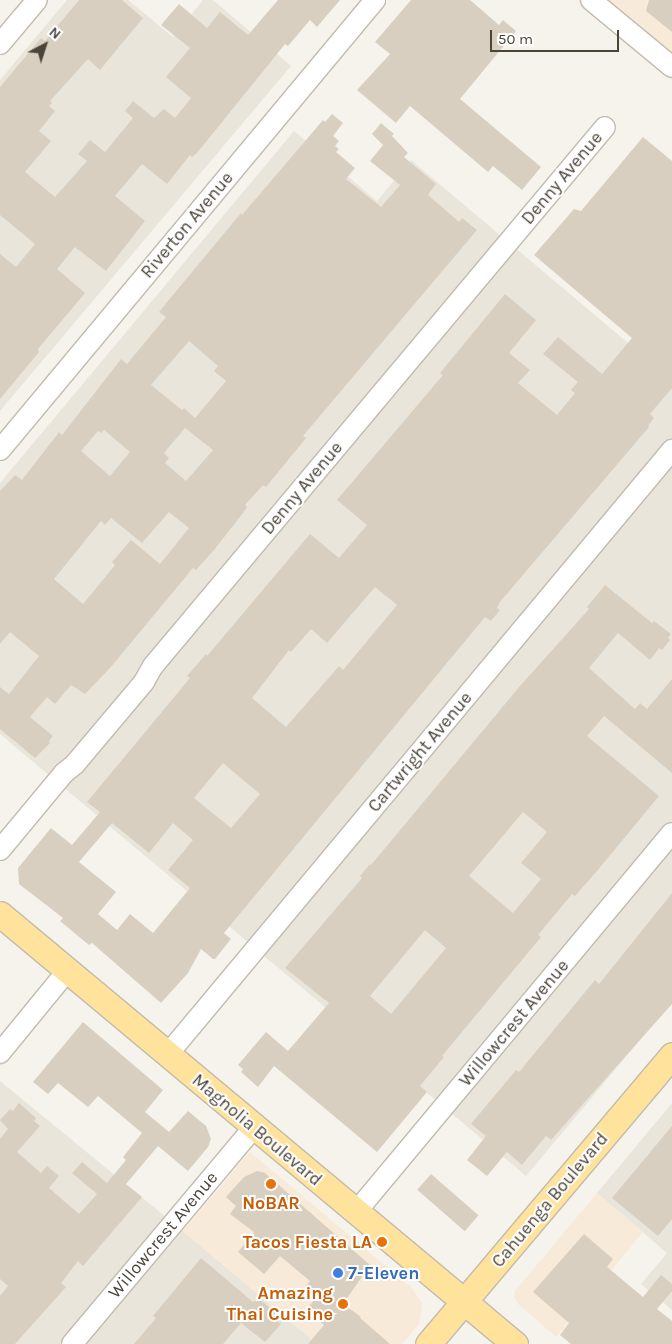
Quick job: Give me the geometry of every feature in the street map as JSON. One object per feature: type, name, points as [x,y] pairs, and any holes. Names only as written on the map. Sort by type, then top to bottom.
[{"type":"main road","name":"Magnolia Boulevard","points":[[0,914],[515,1344]]},
{"type":"main road","name":"Cahuenga Boulevard","points":[[428,1344],[672,1055]]},
{"type":"street","points":[[0,44],[37,0]]},
{"type":"street","name":"Riverton Avenue","points":[[0,450],[375,0]]},
{"type":"street","points":[[604,4],[672,67]]},
{"type":"street","name":"Denny Avenue","points":[[0,850],[64,773],[76,764],[144,682],[159,658],[605,127]]},
{"type":"street","name":"Cartwright Avenue","points":[[168,1054],[672,450]]},
{"type":"street","name":"Willowcrest Avenue","points":[[356,1212],[672,833]]},
{"type":"street","points":[[0,1053],[67,971]]},
{"type":"street","name":"Willowcrest Avenue","points":[[72,1344],[254,1127]]},
{"type":"shaded area","points":[[67,0],[128,0],[173,37],[203,0],[213,0],[291,66],[0,411],[0,80]]},
{"type":"shaded area","points":[[606,0],[672,0],[672,54]]},
{"type":"shaded area","points":[[294,131],[377,201],[411,160],[672,380],[672,1002],[526,1176],[0,734],[0,483]]},
{"type":"shaded area","points":[[0,1081],[183,1231],[317,1344],[0,1344]]},
{"type":"shaded area","points":[[672,1103],[672,1310],[641,1284],[667,1253],[597,1193]]},
{"type":"shaded area","points":[[250,1152],[412,1288],[422,1304],[419,1324],[402,1344],[317,1344],[183,1231]]},
{"type":"shaded area","points":[[597,1193],[643,1232],[556,1337],[518,1304],[514,1297],[515,1291]]},
{"type":"building","points":[[79,0],[122,0],[143,18],[100,70],[88,59],[50,101],[52,103],[49,106],[55,111],[39,131],[51,141],[25,172],[55,197],[87,161],[78,154],[90,140],[105,152],[133,118],[125,111],[133,101],[154,118],[164,109],[175,118],[191,98],[166,77],[190,48],[161,25],[179,4],[207,28],[220,12],[248,35],[278,0],[340,0],[317,27],[310,20],[288,46],[285,44],[197,153],[192,157],[190,155],[167,184],[142,164],[115,196],[145,221],[106,271],[75,247],[57,269],[85,293],[38,349],[39,352],[0,399],[0,254],[16,267],[35,244],[0,215],[0,87],[41,38],[45,41]]},
{"type":"building","points":[[411,0],[470,0],[499,25],[503,20],[516,31],[460,99],[541,167],[522,190],[493,166],[488,172],[410,106],[396,123],[357,90],[390,54],[375,42]]},
{"type":"building","points":[[649,0],[672,0],[672,32],[646,11]]},
{"type":"building","points":[[332,114],[343,123],[333,136],[339,141],[335,146],[339,149],[336,152],[355,168],[346,179],[381,207],[400,185],[370,161],[383,145],[372,134],[381,123],[394,134],[392,136],[408,153],[404,157],[436,184],[428,195],[459,222],[462,218],[477,230],[303,436],[306,438],[266,487],[263,485],[245,505],[247,507],[243,513],[214,550],[196,570],[193,568],[110,668],[85,694],[71,685],[55,704],[47,697],[30,717],[53,736],[49,741],[50,743],[35,758],[0,729],[0,687],[9,694],[39,656],[10,632],[0,644],[0,491],[15,475],[22,480],[59,432],[62,435],[121,359],[127,364],[166,317],[159,312],[163,307],[241,213],[242,215],[323,120],[325,122]],"holes":[[[189,341],[218,366],[214,371],[226,381],[195,418],[151,385]],[[185,428],[213,450],[186,481],[165,463],[169,458],[164,453]],[[104,430],[130,452],[110,476],[81,451],[98,431],[101,433]],[[169,512],[189,528],[160,564],[131,540],[112,562],[115,565],[83,604],[54,579],[101,521],[105,525],[111,518],[142,543]]]},
{"type":"building","points":[[643,137],[672,161],[672,388],[650,414],[654,418],[649,427],[500,602],[497,608],[500,610],[491,621],[485,617],[224,933],[231,939],[215,959],[201,949],[188,973],[161,1003],[92,943],[89,945],[60,921],[63,918],[19,884],[18,868],[51,828],[72,845],[100,812],[87,802],[190,678],[187,676],[206,654],[207,656],[310,534],[339,558],[367,525],[337,500],[443,375],[440,373],[505,294],[536,320],[509,353],[530,370],[518,383],[557,415],[575,393],[571,390],[578,382],[543,354],[558,337],[602,374],[632,338],[534,255],[574,209],[581,211]],"holes":[[[375,587],[397,605],[343,670],[339,666],[286,727],[252,698],[289,650],[291,652],[311,629],[327,643]],[[223,763],[260,794],[231,828],[194,798]],[[112,823],[149,853],[173,823],[193,840],[168,870],[190,888],[153,933],[130,914],[117,930],[98,914],[116,892],[79,862]]]},
{"type":"building","points":[[605,585],[652,623],[654,621],[671,634],[668,638],[670,640],[662,650],[659,648],[650,660],[618,633],[589,668],[635,709],[640,703],[647,709],[672,679],[672,773],[604,716],[587,736],[659,796],[575,896],[572,894],[538,935],[541,937],[442,1056],[444,1057],[420,1086],[427,1092],[377,1152],[274,1066],[258,1087],[241,1072],[243,1069],[238,1065],[266,1032],[288,1051],[329,1003],[285,968],[362,878],[360,876],[520,686],[589,609],[587,607]],"holes":[[[523,812],[547,832],[521,863],[541,879],[513,913],[469,876]],[[425,930],[446,948],[391,1014],[370,996]]]},
{"type":"building","points":[[672,893],[672,1004],[551,1140],[546,1136],[522,1165],[507,1152],[487,1176],[467,1160],[486,1136],[471,1124],[516,1070],[519,1072],[595,980],[599,984]]},
{"type":"building","points":[[83,1022],[163,1090],[145,1112],[169,1132],[188,1111],[206,1126],[211,1139],[208,1147],[188,1171],[158,1146],[126,1184],[142,1197],[83,1266],[78,1261],[61,1283],[66,1287],[15,1344],[0,1344],[0,1296],[8,1286],[0,1279],[0,1139],[8,1129],[0,1120],[10,1109],[13,1111],[19,1103],[36,1118],[34,1121],[40,1126],[17,1152],[41,1173],[47,1166],[59,1176],[49,1188],[79,1214],[97,1194],[72,1173],[82,1162],[107,1183],[126,1160],[123,1157],[142,1133],[98,1096],[88,1107],[58,1083],[48,1094],[33,1082]]},
{"type":"building","points":[[672,1126],[672,1219],[658,1236],[612,1198]]},
{"type":"building","points":[[257,1171],[265,1173],[370,1265],[343,1304],[361,1317],[390,1344],[308,1344],[324,1325],[306,1310],[316,1298],[312,1295],[314,1293],[306,1286],[310,1281],[280,1256],[264,1274],[238,1252],[254,1232],[230,1214],[236,1206],[226,1197],[244,1177]]},
{"type":"building","points":[[431,1174],[479,1215],[465,1231],[417,1190]]},
{"type":"building","points":[[584,1234],[613,1259],[607,1267],[643,1297],[661,1275],[672,1284],[672,1291],[657,1309],[672,1321],[672,1344],[571,1344],[560,1335],[569,1323],[533,1292]]},
{"type":"building","points":[[201,1258],[253,1302],[257,1297],[280,1316],[276,1320],[281,1324],[265,1342],[241,1323],[223,1344],[134,1344],[156,1318],[153,1316]]},
{"type":"place","name":"NoBAR","points":[[271,1184]]},
{"type":"place","name":"Tacos Fiesta LA","points":[[382,1242]]},
{"type":"place","name":"7-Eleven","points":[[338,1273]]},
{"type":"place","name":"Amazing Thai Cuisine","points":[[343,1304]]}]
